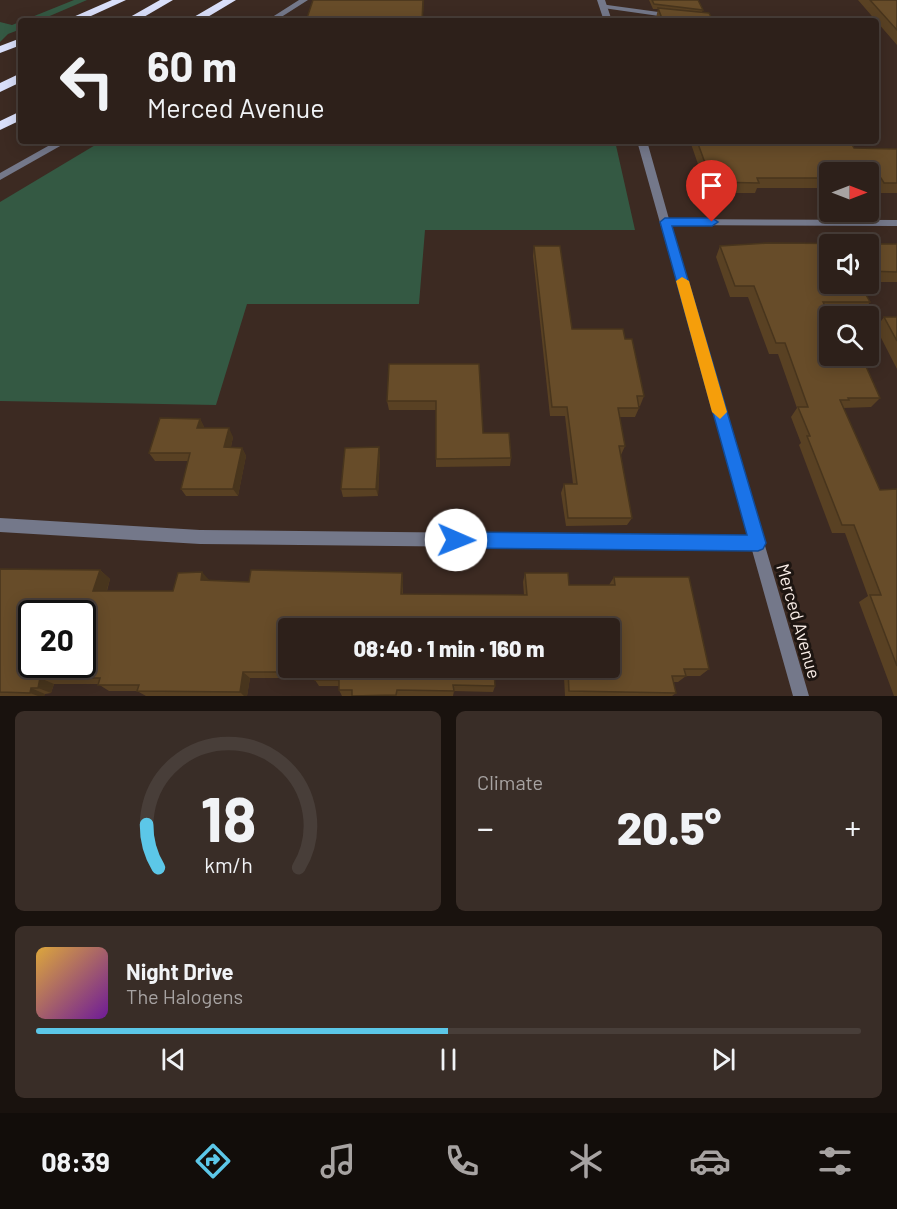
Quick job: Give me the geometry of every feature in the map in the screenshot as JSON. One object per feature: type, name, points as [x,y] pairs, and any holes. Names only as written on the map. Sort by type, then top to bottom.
[{"type":"highway","points":[[77,18],[121,0]]},
{"type":"highway","points":[[135,18],[168,0]]},
{"type":"highway","points":[[198,18],[231,0]]},
{"type":"highway","points":[[0,50],[18,42]]},
{"type":"highway","points":[[0,88],[18,79]]},
{"type":"highway","points":[[0,126],[18,117]]},
{"type":"street","points":[[275,18],[304,0]]},
{"type":"street","points":[[607,18],[602,3],[678,16]]},
{"type":"street","points":[[0,177],[58,144]]},
{"type":"street","name":"Merced Avenue","points":[[643,144],[801,696]]},
{"type":"street","points":[[665,222],[897,223]]},
{"type":"street","points":[[0,525],[200,537],[758,543]]},
{"type":"green space","points":[[74,0],[87,0],[45,18],[29,18]]},
{"type":"green space","points":[[0,22],[12,25],[18,22],[18,30],[8,34],[0,42]]},
{"type":"green space","points":[[97,144],[616,144],[635,230],[425,230],[419,304],[247,304],[216,405],[0,401],[0,202]]},
{"type":"building","points":[[313,0],[423,0],[422,18],[307,18]]},
{"type":"building","points":[[652,0],[698,0],[703,10],[654,4]]},
{"type":"building","points":[[870,0],[897,0],[897,30]]},
{"type":"building","points":[[658,8],[709,13],[712,18],[662,18]]},
{"type":"building","points":[[698,144],[852,144],[854,148],[897,149],[897,183],[884,183],[879,178],[879,162],[819,162],[819,178],[757,178],[759,183],[712,182]]},
{"type":"building","points":[[819,243],[819,294],[866,294],[870,302],[823,302],[825,306],[819,306],[819,366],[866,366],[880,398],[840,400],[880,490],[897,489],[897,666],[870,595],[881,595],[854,525],[842,525],[807,436],[810,436],[798,407],[808,407],[785,343],[776,343],[754,286],[735,286],[720,246]]},
{"type":"building","points":[[879,244],[897,244],[897,272],[879,271]]},
{"type":"building","points":[[534,246],[560,246],[572,329],[623,329],[625,339],[632,339],[644,396],[637,396],[639,408],[618,408],[625,446],[619,446],[632,518],[568,518],[564,484],[577,484],[567,407],[552,407]]},
{"type":"building","points":[[884,317],[897,317],[897,341]]},
{"type":"building","points":[[389,364],[479,364],[483,433],[509,433],[511,458],[436,459],[436,401],[387,401]]},
{"type":"building","points":[[160,418],[200,419],[197,428],[229,428],[224,447],[242,448],[233,489],[181,489],[190,453],[149,453]]},
{"type":"building","points":[[379,447],[376,489],[341,489],[345,448]]},
{"type":"building","points":[[0,569],[100,570],[93,591],[173,591],[178,573],[202,572],[201,580],[249,582],[251,570],[402,573],[401,594],[527,595],[525,573],[568,573],[569,585],[615,585],[614,577],[689,577],[709,669],[684,669],[686,676],[672,676],[676,693],[569,691],[568,678],[620,678],[620,618],[278,618],[278,672],[243,672],[240,692],[137,691],[139,685],[98,685],[100,678],[96,678],[96,600],[18,600],[18,678],[40,678],[38,688],[31,688],[30,693],[0,692]]},
{"type":"building","points":[[315,678],[494,678],[495,686],[453,685],[454,691],[397,690],[396,695],[352,696],[352,690],[339,690],[339,680],[315,680]]},
{"type":"slow traffic","points":[[682,281],[720,412]]},
{"type":"route","points":[[456,540],[758,543],[665,222],[712,222]]}]
